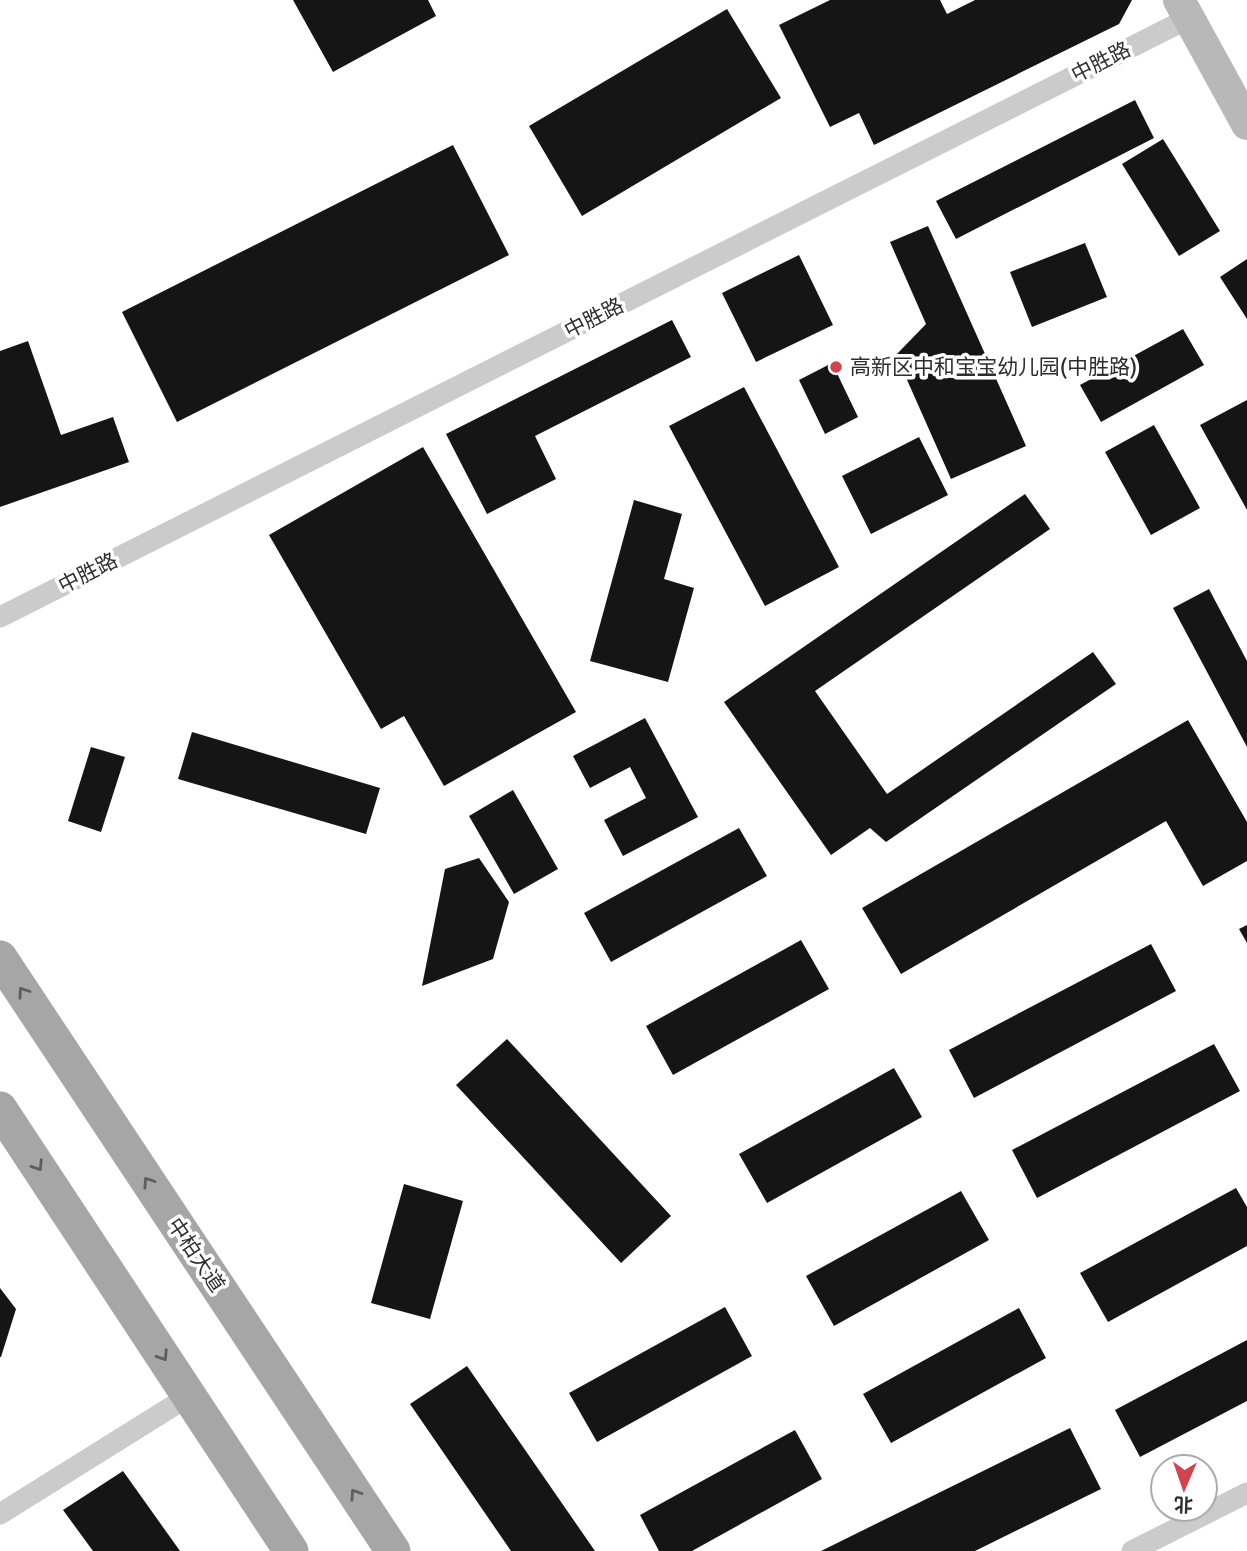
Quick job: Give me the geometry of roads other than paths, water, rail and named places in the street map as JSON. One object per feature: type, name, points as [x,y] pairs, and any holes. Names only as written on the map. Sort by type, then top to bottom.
[{"type":"main road","name":"中柏大道","points":[[0,958],[393,1551]]},
{"type":"main road","points":[[0,1109],[291,1551]]},
{"type":"street","points":[[1184,9],[1247,124]]},
{"type":"street","name":"中胜路","points":[[0,617],[1184,9]]},
{"type":"street","points":[[0,1514],[188,1396]]},
{"type":"street","points":[[1132,1551],[1247,1493]]},
{"type":"place","name":"高新区中和宝宝幼儿园(中胜路)","points":[[836,367]]}]
